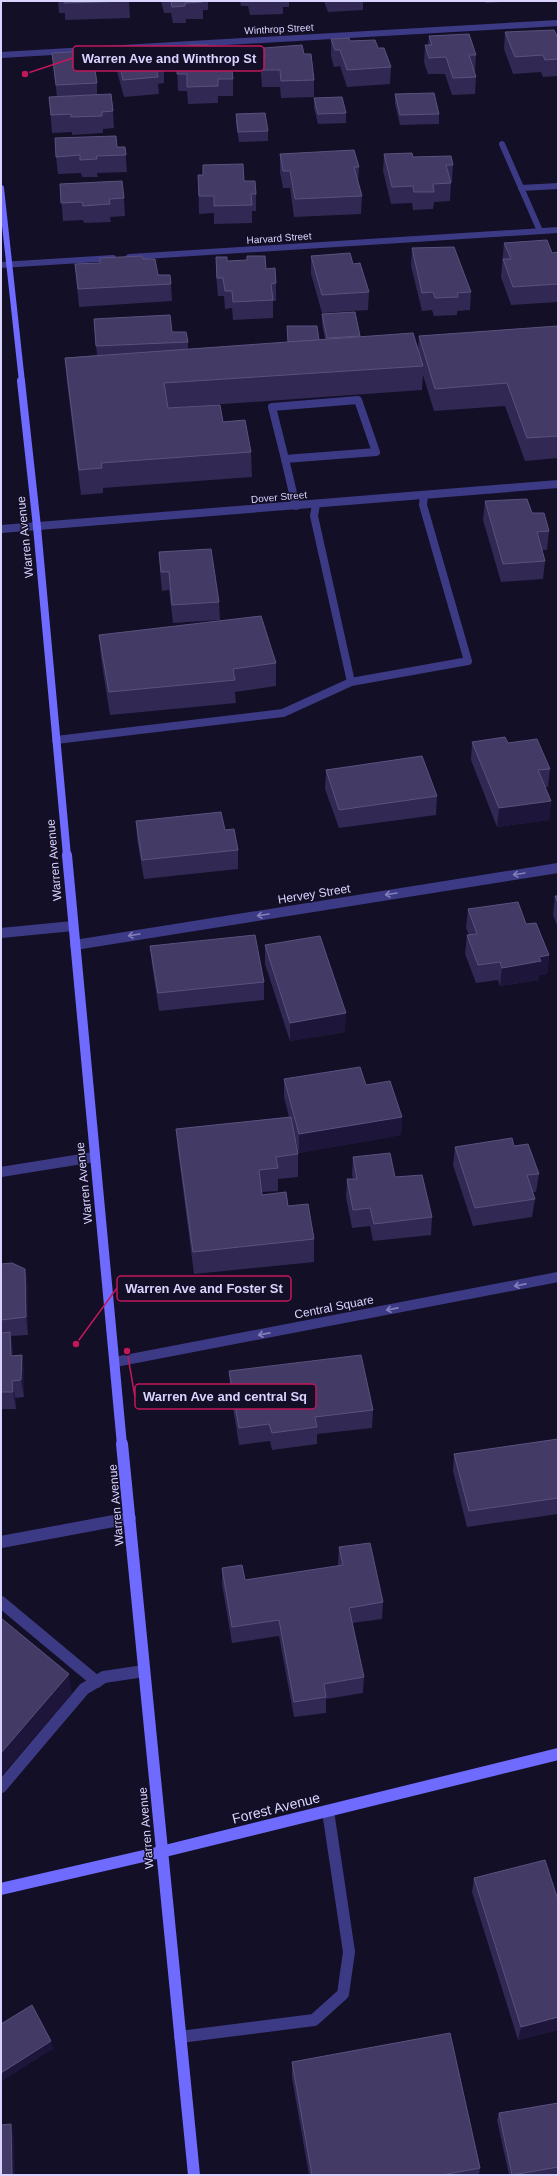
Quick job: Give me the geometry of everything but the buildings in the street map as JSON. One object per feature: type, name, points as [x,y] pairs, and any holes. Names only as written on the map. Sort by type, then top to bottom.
[{"type":"main road","name":"Warren Avenue","points":[[1,188],[5,265],[37,526],[94,1157],[115,1362],[161,1852],[194,2175]]},
{"type":"main road","name":"Forest Avenue","points":[[1,1889],[161,1852],[558,1754]]},
{"type":"street","name":"Winthrop Street","points":[[1,55],[558,22]]},
{"type":"street","points":[[502,144],[540,231]]},
{"type":"street","points":[[521,188],[558,186]]},
{"type":"street","name":"Harvard Street","points":[[5,265],[558,230]]},
{"type":"street","points":[[284,459],[376,452],[358,400],[272,407],[284,459],[296,506]]},
{"type":"street","name":"Dover Street","points":[[1,529],[558,484]]},
{"type":"street","points":[[56,740],[283,713],[351,682],[468,661],[423,505],[424,495]]},
{"type":"street","points":[[316,504],[314,516],[351,682]]},
{"type":"street","name":"Hervey Street","points":[[75,944],[558,868]]},
{"type":"street","points":[[1,934],[73,926]]},
{"type":"street","points":[[1,1172],[94,1157]]},
{"type":"street","name":"Central Square","points":[[115,1362],[558,1277]]},
{"type":"street","points":[[1,1542],[130,1518]]},
{"type":"street","points":[[1,1602],[32,1637],[97,1682]]},
{"type":"street","points":[[1,1787],[84,1689],[104,1677],[144,1671]]},
{"type":"street","points":[[180,2037],[314,2020],[343,1994],[349,1952],[328,1811]]},
{"type":"place","name":"Warren Ave and Winthrop St","points":[[25,74]]},
{"type":"place","name":"Warren Ave and Foster St","points":[[76,1344]]},
{"type":"place","name":"Warren Ave and central Sq","points":[[127,1351]]}]
